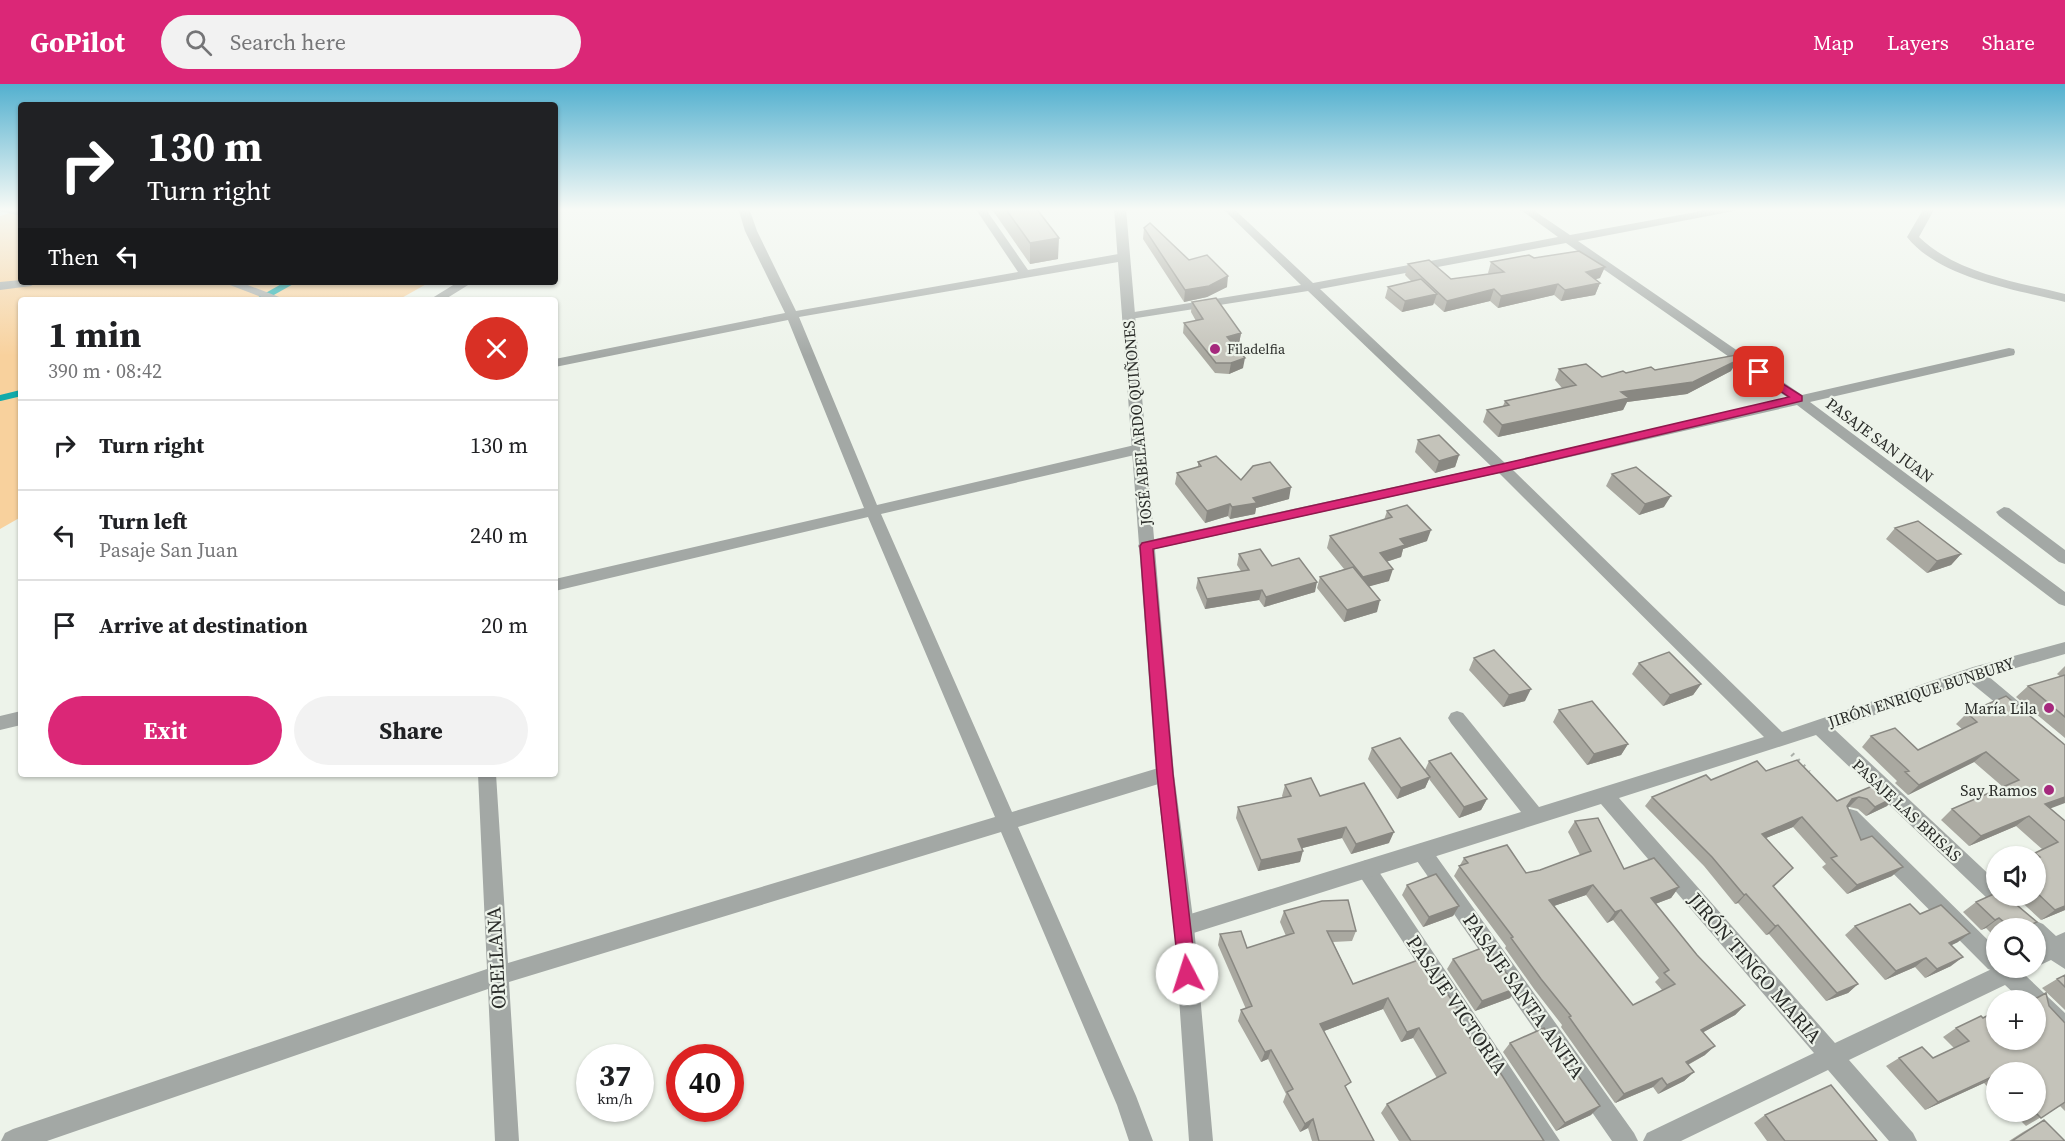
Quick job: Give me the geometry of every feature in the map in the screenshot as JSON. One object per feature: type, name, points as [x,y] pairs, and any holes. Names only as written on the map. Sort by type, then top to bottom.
[{"type":"street","points":[[764,257],[792,315],[872,510],[1008,821],[1142,1141]]},
{"type":"street","points":[[1014,257],[1025,274]]},
{"type":"street","points":[[558,362],[792,315],[1122,257]]},
{"type":"street","name":"JOSÉ ABELARDO QUIÑONES","points":[[1124,257],[1165,774],[1184,926],[1201,1141]]},
{"type":"street","points":[[1279,257],[1502,468],[1779,740]]},
{"type":"street","points":[[1128,317],[1311,287],[1466,257]]},
{"type":"street","name":"PASAJE SAN JUAN","points":[[1595,257],[1798,399],[2065,600]]},
{"type":"street","points":[[1936,257],[1948,264],[2065,298]]},
{"type":"street","points":[[0,286],[18,284]]},
{"type":"street","points":[[236,285],[271,297]]},
{"type":"street","points":[[440,297],[462,285]]},
{"type":"street","points":[[1146,546],[1502,468],[2009,351]]},
{"type":"street","points":[[558,584],[1139,449]]},
{"type":"street","points":[[2004,512],[2065,558]]},
{"type":"street","name":"JIRÓN ENRIQUE BUNBURY","points":[[1184,926],[1779,740],[1973,674],[2065,648]]},
{"type":"street","points":[[1973,674],[2032,723]]},
{"type":"street","points":[[1457,718],[1535,816]]},
{"type":"street","points":[[0,723],[18,719]]},
{"type":"street","name":"PASAJE LAS BRISAS","points":[[1818,725],[1986,885]]},
{"type":"street","points":[[13,1141],[497,976],[1165,774]]},
{"type":"street","name":"ORELLANA","points":[[487,777],[507,1141]]},
{"type":"street","name":"JIRÓN TINGO MARIA","points":[[1604,794],[1905,1141]]},
{"type":"street","points":[[1850,817],[1986,948]]},
{"type":"street","name":"PASAJE SANTA ANITA","points":[[1422,852],[1626,1141]]},
{"type":"street","name":"PASAJE VICTORIA","points":[[1366,869],[1548,1141]]},
{"type":"street","points":[[1655,1141],[1932,1009],[1987,978]]},
{"type":"street","points":[[2017,978],[2065,1028]]},
{"type":"path","points":[[1779,740],[1810,774]]},
{"type":"shaded area","points":[[0,257],[18,257],[18,285],[425,285],[403,297],[18,297],[18,519],[0,529]]},
{"type":"building","points":[[1163,257],[1186,257],[1189,260],[1209,257],[1228,276],[1209,286],[1185,290]]},
{"type":"building","points":[[1516,257],[1589,257],[1605,267],[1586,272],[1600,283],[1565,290],[1558,284],[1501,296],[1494,289],[1447,301],[1408,264],[1429,260],[1451,279],[1504,272],[1491,262]]},
{"type":"building","points":[[1421,279],[1437,294],[1405,301],[1388,287]]},
{"type":"building","points":[[1216,298],[1241,333],[1227,337],[1245,358],[1231,363],[1216,363],[1184,323],[1203,319],[1192,302]]},
{"type":"building","points":[[1736,355],[1738,360],[1693,382],[1621,392],[1629,398],[1502,425],[1487,410],[1509,405],[1505,401],[1576,385],[1559,369],[1586,364],[1602,377],[1623,371],[1626,373],[1651,367],[1655,370]]},
{"type":"building","points":[[1439,435],[1459,455],[1439,461],[1418,440]]},
{"type":"building","points":[[1216,456],[1241,480],[1253,466],[1270,462],[1291,487],[1253,498],[1257,503],[1232,507],[1230,504],[1207,511],[1177,473],[1201,466],[1198,462]]},
{"type":"building","points":[[1636,467],[1671,496],[1645,504],[1612,474]]},
{"type":"building","points":[[1407,505],[1431,530],[1400,539],[1405,545],[1380,553],[1393,569],[1363,577],[1330,536],[1392,517],[1387,511]]},
{"type":"building","points":[[1918,521],[1961,554],[1937,561],[1895,528]]},
{"type":"building","points":[[1260,549],[1272,566],[1299,558],[1317,582],[1266,597],[1262,590],[1207,599],[1198,578],[1249,570],[1239,554]]},
{"type":"building","points":[[1353,567],[1380,600],[1347,610],[1320,577]]},
{"type":"building","points":[[1494,650],[1531,689],[1509,695],[1474,658]]},
{"type":"building","points":[[1669,652],[1701,684],[1670,695],[1639,663]]},
{"type":"building","points":[[2065,675],[2065,717],[2028,686]]},
{"type":"building","points":[[2006,696],[2065,745],[2065,797],[2045,804],[2065,821],[2065,906],[2055,910],[2046,901],[2046,848],[2058,842],[2029,816],[1981,836],[1952,809],[2019,780],[1986,752],[1919,785],[1905,772],[1909,771],[1871,736],[1895,728],[1918,750],[1977,722],[1967,713]]},
{"type":"building","points":[[1592,701],[1628,744],[1594,754],[1559,710]]},
{"type":"building","points":[[1400,738],[1430,777],[1401,788],[1372,748]]},
{"type":"building","points":[[1451,753],[1487,799],[1464,807],[1429,761]]},
{"type":"building","points":[[1797,760],[1837,801],[1882,782],[1897,796],[1875,807],[1867,799],[1859,797],[1852,799],[1847,806],[1861,840],[1872,836],[1903,867],[1857,885],[1831,858],[1837,856],[1802,817],[1762,834],[1793,868],[1773,886],[1858,984],[1837,993],[1778,925],[1775,926],[1746,894],[1744,895],[1712,857],[1652,797],[1706,775],[1711,780],[1757,761],[1766,771]]},
{"type":"building","points":[[1311,778],[1320,796],[1364,783],[1394,832],[1356,844],[1346,827],[1298,839],[1303,851],[1261,860],[1238,807],[1291,796],[1285,785]]},
{"type":"building","points":[[1598,818],[1624,869],[1654,858],[1679,887],[1651,898],[1697,955],[1745,1005],[1701,1030],[1715,1046],[1686,1062],[1694,1072],[1667,1085],[1662,1078],[1624,1094],[1569,1017],[1571,1016],[1541,979],[1511,938],[1513,937],[1459,866],[1468,863],[1464,858],[1507,845],[1526,873],[1591,851],[1575,821]],"holes":[[[1593,885],[1615,912],[1621,910],[1669,970],[1664,973],[1675,984],[1633,1005],[1549,900]]]},
{"type":"building","points":[[1436,874],[1459,906],[1429,917],[1407,885]]},
{"type":"building","points":[[1986,898],[1986,906],[2018,906],[2032,918],[1993,918],[1976,902]]},
{"type":"building","points":[[1348,900],[1356,931],[1327,931],[1353,984],[1421,959],[1458,1009],[1455,1011],[1456,1016],[1481,1055],[1487,1052],[1544,1141],[1411,1141],[1387,1104],[1446,1073],[1419,1028],[1407,1032],[1388,998],[1320,1024],[1351,1082],[1345,1086],[1374,1141],[1319,1141],[1313,1119],[1305,1124],[1287,1092],[1293,1089],[1271,1050],[1265,1052],[1241,1010],[1252,1006],[1220,934],[1241,931],[1247,948],[1294,933],[1284,911],[1322,901]]},
{"type":"building","points":[[1910,904],[1920,914],[1941,905],[1970,933],[1949,943],[1963,957],[1937,969],[1926,958],[1896,971],[1855,926]]},
{"type":"building","points":[[1487,946],[1517,988],[1482,1001],[1453,959]]},
{"type":"building","points":[[2065,975],[2065,987],[2057,979]]},
{"type":"building","points":[[2046,993],[2049,1006],[2065,1023],[2065,1102],[2046,1115],[2046,1062],[1986,1062],[1986,1080],[1938,1102],[1899,1058],[1922,1047],[1933,1058],[1969,1041],[1956,1028],[1981,1016],[1983,1018],[1986,1016],[1986,1050],[2046,1050]]},
{"type":"building","points":[[1544,1028],[1600,1106],[1565,1123],[1510,1043]]},
{"type":"building","points":[[1831,1085],[1877,1141],[1785,1141],[1765,1115]]},
{"type":"building","points":[[2041,1122],[2046,1122],[2065,1141],[2012,1141]]},
{"type":"waterway","points":[[264,297],[286,285]]},
{"type":"waterway","points":[[0,398],[18,394]]},
{"type":"place","name":"Filadelfia","points":[[1215,349]]},
{"type":"place","name":"María Lila","points":[[2049,708]]},
{"type":"place","name":"Say Ramos","points":[[2049,790]]},
{"type":"route","points":[[1187,974],[1184,926],[1165,774],[1146,546],[1502,468],[1798,399],[1759,372]]}]
